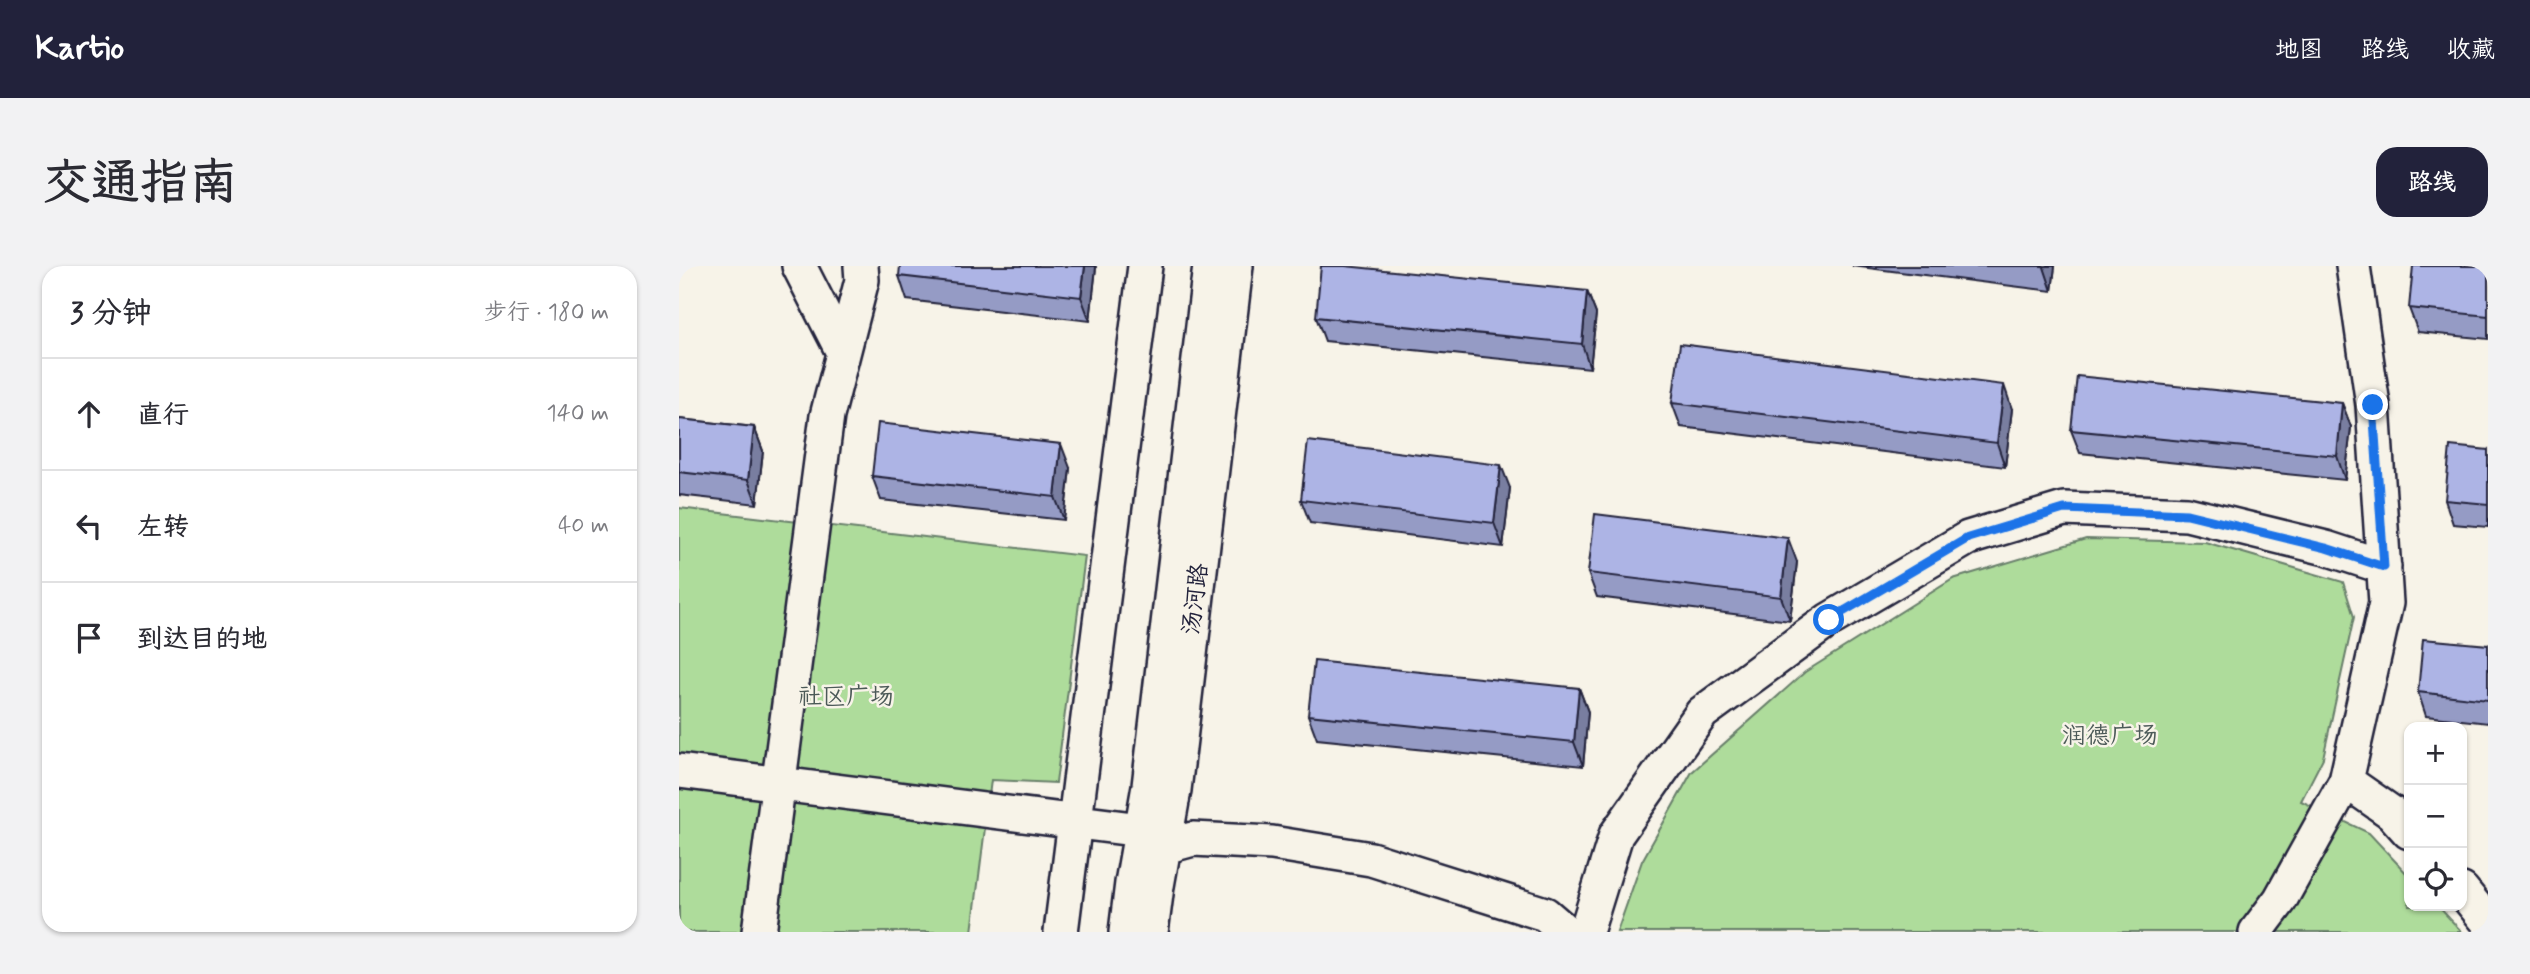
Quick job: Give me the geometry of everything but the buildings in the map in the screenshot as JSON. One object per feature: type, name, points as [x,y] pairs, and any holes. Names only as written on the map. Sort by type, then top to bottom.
[{"type":"street","points":[[799,266],[843,352]]},
{"type":"street","points":[[759,932],[827,415],[862,280],[861,266]]},
{"type":"street","points":[[1061,932],[1145,266]]},
{"type":"street","name":"汤河路","points":[[1151,932],[1152,839],[1149,786],[1210,266]]},
{"type":"street","name":"汤河路","points":[[1126,932],[1152,839],[1174,790],[1236,266]]},
{"type":"street","points":[[2256,932],[2280,900],[2346,781],[2386,603],[2373,405],[2353,266]]},
{"type":"street","points":[[1586,932],[1616,835],[1702,713],[1829,620],[1968,538],[2064,509],[2187,514],[2326,548],[2384,567]]},
{"type":"street","points":[[679,771],[1075,823],[1152,839],[1272,843],[1371,859],[1545,914],[1566,932]]},
{"type":"street","points":[[2346,781],[2392,813],[2404,826]]},
{"type":"street","points":[[2467,896],[2488,922]]},
{"type":"green space","name":"社区广场","points":[[679,508],[1085,556],[1056,783],[991,780],[972,932],[679,932]]},
{"type":"green space","name":"润德广场","points":[[2086,539],[2205,542],[2343,582],[2354,617],[2323,758],[2301,801],[2369,833],[2404,871],[2404,911],[2443,911],[2462,932],[1617,932],[1642,861],[1692,772],[1805,672],[1953,579]]},
{"type":"route","points":[[1829,620],[1968,538],[2064,509],[2187,514],[2326,548],[2384,567],[2373,405]]}]
